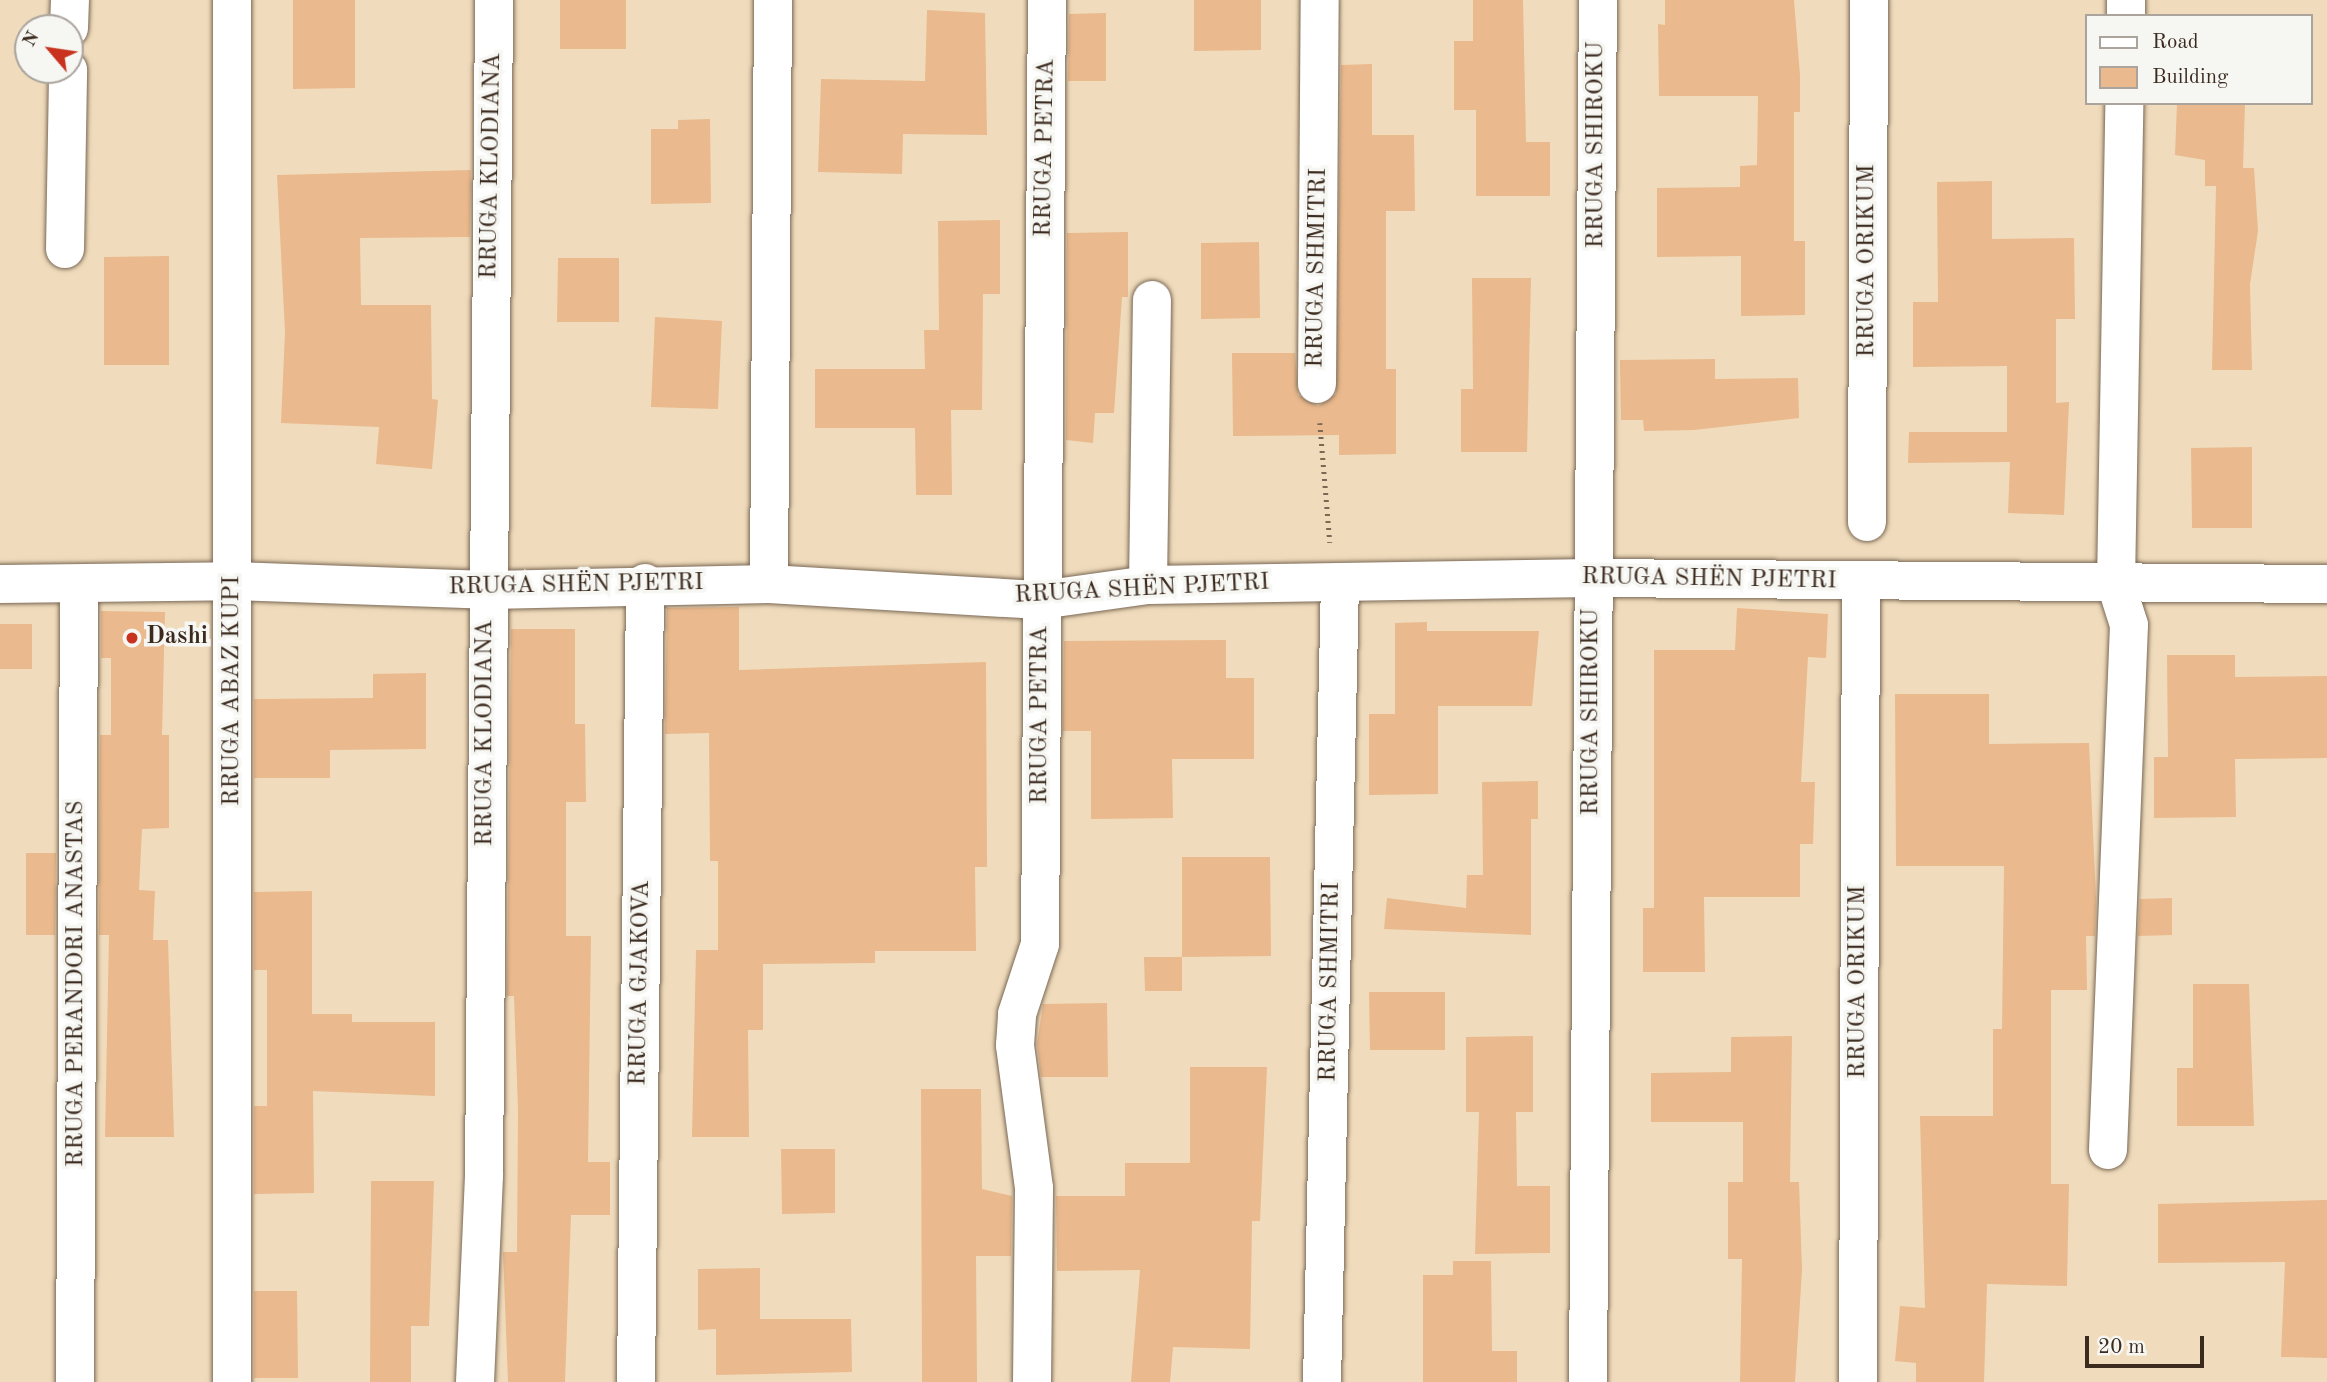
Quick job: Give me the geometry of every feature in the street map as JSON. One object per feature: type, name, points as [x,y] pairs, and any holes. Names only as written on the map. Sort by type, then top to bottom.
[{"type":"street","name":"RRUGA ABAZ KUPI","points":[[232,0],[232,1382]]},
{"type":"street","name":"RRUGA KLODIANA","points":[[475,1382],[484,1176],[487,590],[495,0]]},
{"type":"street","points":[[769,584],[773,0]]},
{"type":"street","name":"RRUGA PETRA","points":[[1032,1382],[1034,1188],[1015,1045],[1017,1014],[1040,944],[1047,0]]},
{"type":"street","name":"RRUGA SHMITRI","points":[[1317,384],[1320,0]]},
{"type":"street","name":"RRUGA SHIROKU","points":[[1588,1382],[1598,0]]},
{"type":"street","name":"RRUGA ORIKUM","points":[[1867,522],[1869,0]]},
{"type":"street","points":[[65,249],[68,84]]},
{"type":"street","points":[[2108,1150],[2129,625],[2116,584],[2124,105]]},
{"type":"street","points":[[1147,585],[1152,300]]},
{"type":"street","name":"RRUGA SHËN PJETRI","points":[[0,584],[233,581],[487,590],[645,583],[769,584],[1041,600],[1147,585],[1340,583],[1595,552],[1861,582],[2327,583]]},
{"type":"street","name":"RRUGA ORIKUM","points":[[1858,1382],[1861,582]]},
{"type":"street","name":"RRUGA GJAKOVA","points":[[636,1382],[645,583]]},
{"type":"street","name":"RRUGA SHMITRI","points":[[1322,1382],[1340,583]]},
{"type":"street","name":"RRUGA PERANDORI ANASTAS","points":[[75,1382],[79,585]]},
{"type":"path","name":"RRUGA SHMITRI","points":[[1317,384],[1328,535]]},
{"type":"building","points":[[293,0],[355,0],[355,88],[293,89]]},
{"type":"building","points":[[560,0],[626,0],[626,49],[560,49]]},
{"type":"building","points":[[1194,0],[1261,0],[1261,50],[1194,51]]},
{"type":"building","points":[[1473,0],[1523,0],[1526,142],[1550,142],[1550,196],[1476,196],[1476,110],[1454,110],[1454,41],[1473,41]]},
{"type":"building","points":[[1665,0],[1794,0],[1800,112],[1794,112],[1794,241],[1805,241],[1805,315],[1741,316],[1741,256],[1657,257],[1657,188],[1740,187],[1740,166],[1757,165],[1758,96],[1659,96],[1658,24],[1665,25]]},
{"type":"building","points":[[927,10],[985,13],[987,135],[903,134],[902,174],[818,172],[821,79],[925,81]]},
{"type":"building","points":[[1106,13],[1106,81],[1068,81],[1069,14]]},
{"type":"building","points":[[1372,64],[1372,135],[1414,135],[1415,211],[1386,211],[1386,369],[1396,369],[1396,454],[1339,455],[1339,435],[1233,436],[1232,353],[1295,353],[1298,395],[1318,406],[1336,394],[1341,65]]},
{"type":"building","points":[[2177,105],[2245,105],[2243,168],[2254,168],[2258,231],[2250,284],[2252,370],[2212,370],[2216,186],[2205,186],[2205,160],[2175,155]]},
{"type":"building","points":[[710,119],[711,203],[651,204],[651,129],[678,129],[678,120]]},
{"type":"building","points":[[471,170],[470,237],[360,238],[361,305],[431,305],[432,399],[438,400],[432,469],[376,464],[379,427],[281,423],[285,332],[277,175]]},
{"type":"building","points":[[1992,181],[1992,239],[2074,238],[2075,319],[2056,319],[2056,403],[2069,402],[2064,515],[2008,513],[2010,462],[1908,463],[1909,432],[2007,432],[2007,366],[1913,367],[1913,302],[1938,302],[1937,182]]},
{"type":"building","points":[[1000,220],[1000,294],[983,294],[982,410],[951,410],[952,495],[916,495],[915,428],[815,428],[815,369],[925,369],[924,330],[939,330],[938,221]]},
{"type":"building","points":[[1128,232],[1128,297],[1122,297],[1114,413],[1095,413],[1093,443],[1066,440],[1067,233]]},
{"type":"building","points":[[1259,242],[1260,318],[1201,319],[1201,243]]},
{"type":"building","points":[[169,256],[169,365],[104,365],[104,257]]},
{"type":"building","points":[[558,258],[619,258],[619,322],[557,322]]},
{"type":"building","points":[[1472,278],[1531,278],[1527,452],[1461,452],[1461,389],[1473,389]]},
{"type":"building","points":[[655,317],[722,321],[718,409],[651,407]]},
{"type":"building","points":[[1715,359],[1715,379],[1798,378],[1799,418],[1694,430],[1644,431],[1643,420],[1621,420],[1620,360]]},
{"type":"building","points":[[2252,447],[2252,528],[2192,528],[2191,448]]},
{"type":"building","points":[[739,607],[739,670],[986,662],[987,867],[975,867],[976,951],[875,951],[875,963],[763,964],[763,1030],[748,1030],[749,1137],[692,1137],[696,950],[718,950],[718,861],[710,861],[709,733],[665,734],[667,608]]},
{"type":"building","points":[[1737,608],[1828,614],[1826,658],[1808,657],[1801,782],[1815,782],[1813,844],[1800,844],[1800,897],[1704,897],[1705,972],[1643,972],[1643,908],[1654,908],[1654,650],[1735,650]]},
{"type":"building","points":[[101,611],[165,612],[162,735],[169,735],[169,828],[142,829],[139,890],[155,891],[153,940],[168,940],[174,1137],[105,1137],[109,935],[99,935],[100,735],[111,735],[111,658],[101,658]]},
{"type":"building","points":[[1427,622],[1427,631],[1539,631],[1532,706],[1438,706],[1438,794],[1369,795],[1369,714],[1395,714],[1395,623]]},
{"type":"building","points":[[0,624],[32,624],[32,669],[0,669]]},
{"type":"building","points":[[511,629],[575,629],[575,724],[585,724],[586,802],[566,802],[566,936],[591,936],[588,1162],[610,1162],[610,1215],[571,1215],[565,1382],[508,1382],[503,1252],[517,1252],[518,1110],[514,996],[507,996]]},
{"type":"building","points":[[1226,640],[1226,678],[1254,678],[1254,759],[1172,759],[1173,818],[1091,819],[1091,731],[1063,731],[1064,641]]},
{"type":"building","points":[[2167,655],[2235,655],[2235,677],[2327,676],[2327,758],[2235,759],[2236,817],[2154,818],[2154,757],[2168,757]]},
{"type":"building","points":[[426,673],[426,749],[330,750],[330,778],[254,778],[254,699],[373,698],[373,674]]},
{"type":"building","points":[[1895,694],[1989,694],[1989,744],[2089,743],[2096,899],[2095,936],[2086,936],[2087,990],[2051,990],[2051,1184],[2069,1184],[2067,1286],[1987,1284],[1984,1382],[1916,1382],[1916,1363],[1895,1361],[1900,1306],[1925,1308],[1920,1116],[1993,1116],[1993,1029],[2002,1029],[2004,866],[1896,866]]},
{"type":"building","points":[[1538,781],[1538,819],[1531,819],[1531,935],[1384,929],[1387,898],[1466,908],[1467,875],[1483,875],[1482,782]]},
{"type":"building","points":[[26,853],[56,853],[55,935],[26,935]]},
{"type":"building","points":[[1182,857],[1270,857],[1271,956],[1182,957]]},
{"type":"building","points":[[312,891],[312,1014],[352,1014],[352,1022],[435,1022],[435,1096],[313,1091],[314,1193],[254,1194],[254,1106],[267,1106],[267,970],[254,970],[254,892]]},
{"type":"building","points":[[2172,898],[2172,935],[2138,936],[2140,899]]},
{"type":"building","points":[[1144,957],[1182,957],[1182,991],[1145,991]]},
{"type":"building","points":[[2193,984],[2249,984],[2254,1126],[2177,1126],[2177,1068],[2193,1068]]},
{"type":"building","points":[[1369,992],[1445,992],[1445,1050],[1370,1050]]},
{"type":"building","points":[[1107,1003],[1108,1077],[1041,1077],[1037,1044],[1043,1004]]},
{"type":"building","points":[[1533,1036],[1533,1112],[1516,1112],[1517,1186],[1550,1186],[1550,1253],[1475,1254],[1479,1112],[1466,1112],[1466,1037]]},
{"type":"building","points":[[1792,1036],[1790,1182],[1799,1182],[1802,1270],[1795,1382],[1740,1382],[1742,1259],[1728,1259],[1728,1182],[1743,1182],[1743,1122],[1651,1122],[1651,1073],[1731,1072],[1731,1037]]},
{"type":"building","points":[[1190,1067],[1267,1067],[1260,1221],[1252,1221],[1250,1349],[1173,1347],[1170,1382],[1131,1382],[1140,1270],[1057,1271],[1056,1196],[1125,1196],[1125,1163],[1190,1163]]},
{"type":"building","points":[[921,1089],[981,1089],[982,1189],[1012,1196],[1011,1256],[976,1256],[977,1382],[922,1382]]},
{"type":"building","points":[[781,1149],[835,1149],[835,1213],[782,1214]]},
{"type":"building","points":[[371,1181],[434,1181],[429,1326],[411,1326],[411,1382],[370,1382]]},
{"type":"building","points":[[2327,1200],[2327,1358],[2281,1357],[2285,1262],[2158,1263],[2158,1204]]},
{"type":"building","points":[[1453,1261],[1491,1261],[1492,1351],[1517,1351],[1517,1382],[1423,1382],[1423,1275],[1453,1275]]},
{"type":"building","points":[[760,1268],[760,1319],[851,1319],[852,1372],[716,1375],[716,1329],[698,1330],[698,1269]]},
{"type":"building","points":[[254,1291],[297,1291],[298,1378],[254,1378]]},
{"type":"place","name":"Dashi","points":[[132,638]]}]
